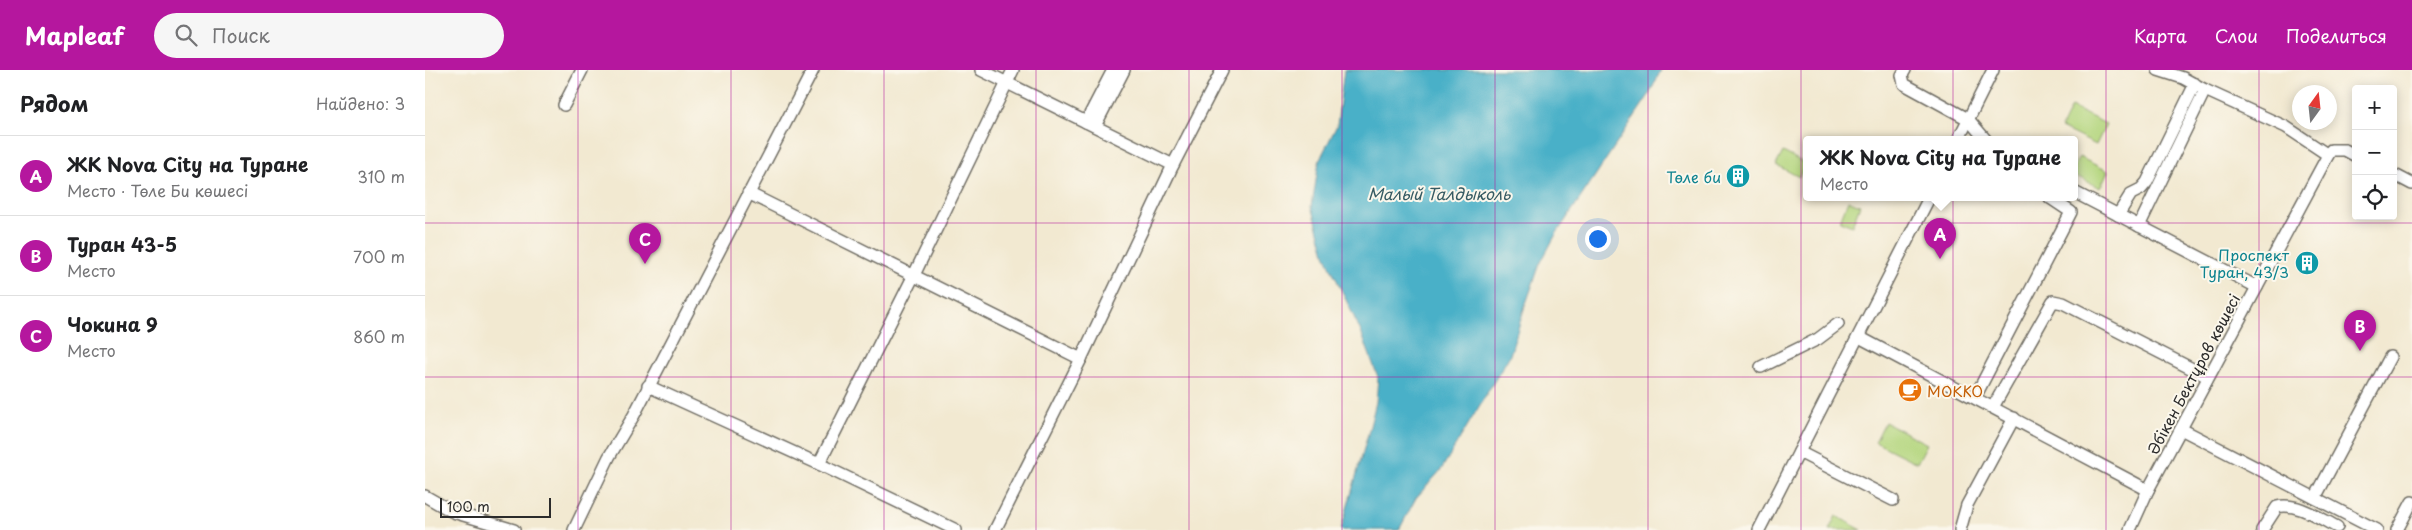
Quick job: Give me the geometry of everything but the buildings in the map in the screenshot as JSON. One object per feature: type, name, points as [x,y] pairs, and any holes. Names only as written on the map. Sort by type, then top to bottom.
[{"type":"street","points":[[564,104],[582,70]]},
{"type":"street","points":[[574,530],[609,458],[634,415],[813,70]]},
{"type":"street","points":[[981,70],[1173,165]]},
{"type":"street","points":[[819,464],[914,275],[1013,70]]},
{"type":"street","points":[[1091,124],[1113,70]]},
{"type":"street","points":[[1091,124],[1124,70]]},
{"type":"street","points":[[995,530],[1081,359],[1173,165],[1223,70]]},
{"type":"street","points":[[1905,70],[1902,75],[1903,84],[1968,120],[1982,136]]},
{"type":"street","points":[[1960,136],[1993,70]]},
{"type":"street","points":[[2158,70],[2183,78],[2286,127],[2327,155],[2331,150],[2337,149],[2352,155]]},
{"type":"street","points":[[2118,215],[2131,194],[2141,189],[2147,182],[2195,84]]},
{"type":"street","points":[[2139,226],[2205,90]]},
{"type":"street","name":"Әбікен Бектұров көшесі","points":[[2130,530],[2148,490],[2327,155]]},
{"type":"street","points":[[2395,175],[2412,183]]},
{"type":"street","points":[[748,193],[1081,359]]},
{"type":"street","points":[[2078,194],[2257,288]]},
{"type":"street","points":[[1759,530],[1927,201]]},
{"type":"street","points":[[1975,398],[2071,212],[2068,208],[2055,201]]},
{"type":"street","points":[[1993,407],[2053,301],[2063,302],[2208,377]]},
{"type":"street","points":[[1761,367],[1818,339],[1838,324]]},
{"type":"street","points":[[1859,337],[2148,490]]},
{"type":"street","points":[[2315,498],[2390,357]]},
{"type":"street","points":[[648,386],[819,464],[956,530]]},
{"type":"street","points":[[1960,530],[1967,505],[2014,418]]},
{"type":"street","points":[[2181,429],[2377,530]]},
{"type":"street","points":[[1799,452],[1893,500]]},
{"type":"street","points":[[425,496],[453,512],[514,530]]},
{"type":"street","points":[[2397,530],[2412,502]]},
{"type":"street","points":[[2262,530],[2277,506],[2286,505],[2302,510],[2338,529]]},
{"type":"green space","points":[[2071,107],[2106,124],[2096,145],[2061,128]]},
{"type":"green space","points":[[1783,152],[1803,162],[1803,170],[1799,177],[1776,165]]},
{"type":"green space","points":[[2079,157],[2108,171],[2100,188],[2078,177]]},
{"type":"green space","points":[[1848,201],[1860,205],[1852,226],[1840,221]]},
{"type":"green space","points":[[1885,422],[1927,444],[1917,463],[1875,442]]},
{"type":"green space","points":[[1836,516],[1862,530],[1829,530]]},
{"type":"water","name":"Малый Талдыколь","points":[[1344,70],[1661,70],[1649,95],[1555,236],[1540,264],[1510,355],[1441,470],[1416,498],[1399,530],[1341,530],[1376,402],[1378,377],[1361,332],[1326,257],[1312,206],[1319,161],[1337,125]]},
{"type":"place","name":"Төле би","points":[[1738,176]]},
{"type":"place","name":"ЖК Nova City на Туране","points":[[1940,259]]},
{"type":"place","name":"Проспект Туран, 43/3","points":[[2307,263]]},
{"type":"place","name":"Чокина 9","points":[[645,264]]},
{"type":"place","name":"Туран 43-5","points":[[2360,351]]},
{"type":"place","name":"МОККО","points":[[1910,390]]}]
